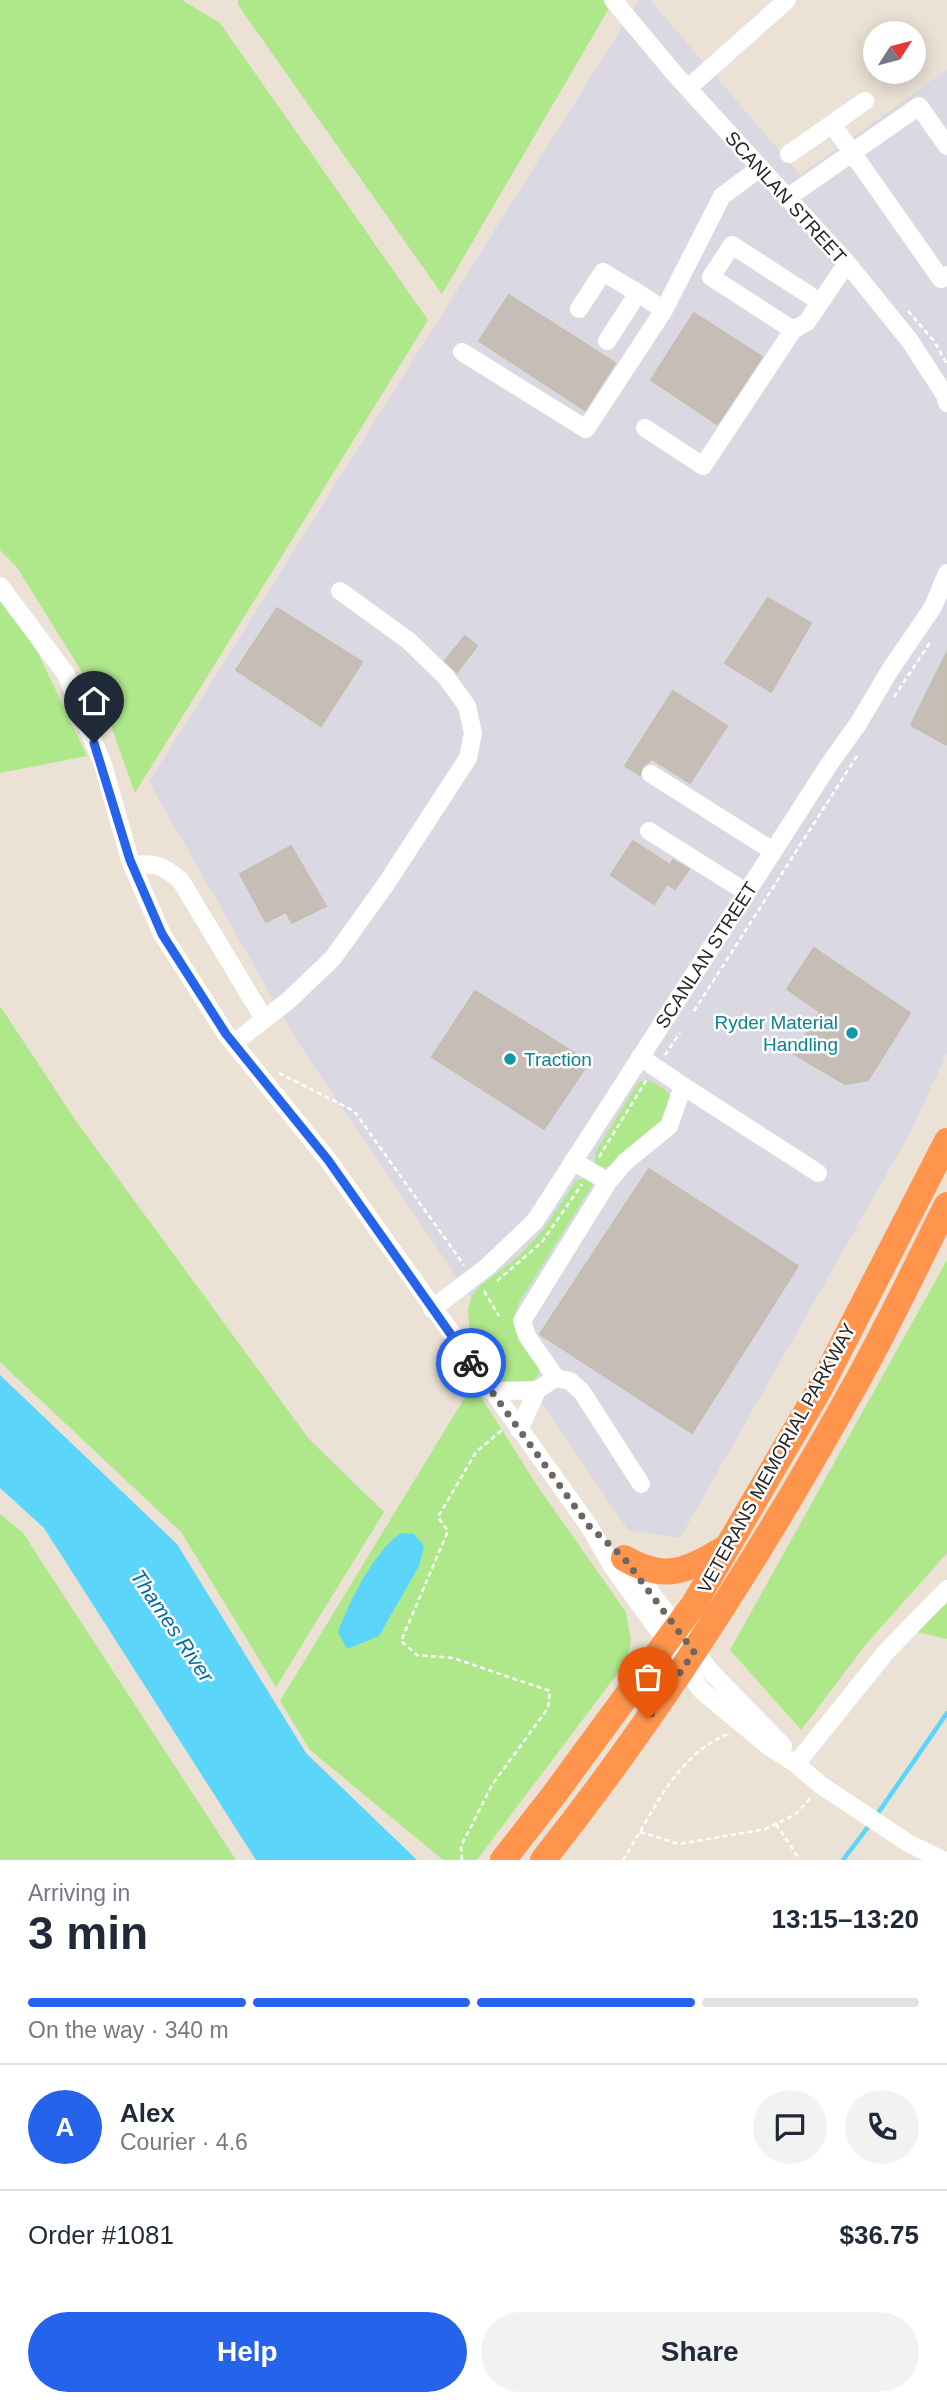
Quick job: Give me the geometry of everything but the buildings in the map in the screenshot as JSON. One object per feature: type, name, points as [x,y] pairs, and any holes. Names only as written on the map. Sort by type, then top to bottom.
[{"type":"highway","name":"VETERANS MEMORIAL PARKWAY","points":[[503,1860],[671,1636],[729,1545],[819,1390],[947,1141]]},
{"type":"highway","name":"VETERANS MEMORIAL PARKWAY","points":[[543,1860],[689,1660],[851,1392],[947,1205]]},
{"type":"highway","points":[[624,1558],[651,1571],[670,1572],[693,1567],[729,1545]]},
{"type":"street","name":"SCANLAN STREET","points":[[612,0],[847,263],[911,341],[945,395],[947,403]]},
{"type":"street","points":[[688,88],[787,0]]},
{"type":"street","points":[[789,154],[865,101]]},
{"type":"street","points":[[788,198],[919,106],[947,146]]},
{"type":"street","points":[[832,124],[941,279],[947,275]]},
{"type":"street","points":[[462,352],[586,429],[664,310],[722,196],[760,168]]},
{"type":"street","points":[[793,330],[711,277],[732,244],[820,302]]},
{"type":"street","points":[[645,428],[703,466],[793,330],[807,322],[847,263]]},
{"type":"street","points":[[579,309],[603,272],[664,310]]},
{"type":"street","points":[[607,341],[638,293]]},
{"type":"street","name":"SCANLAN STREET","points":[[432,1309],[512,1245],[535,1221],[933,607],[947,573]]},
{"type":"street","points":[[0,586],[66,674],[103,765],[132,865],[162,934],[234,1043],[328,1160],[589,1526],[612,1566],[689,1660],[778,1740],[796,1764]]},
{"type":"street","points":[[234,1043],[333,958],[386,884],[468,758],[473,733],[467,706],[446,677],[409,641],[340,591]]},
{"type":"street","points":[[651,774],[773,851]]},
{"type":"street","points":[[649,831],[746,892]]},
{"type":"street","points":[[132,865],[151,862],[166,867],[181,881],[264,1019]]},
{"type":"street","points":[[640,1057],[818,1173]]},
{"type":"street","points":[[641,1483],[582,1392],[570,1381],[556,1378],[527,1336],[522,1321],[608,1182],[625,1162],[669,1126],[683,1086]]},
{"type":"street","points":[[573,1161],[608,1182]]},
{"type":"street","points":[[516,1426],[537,1390],[556,1378]]},
{"type":"street","points":[[491,1391],[537,1390]]},
{"type":"street","points":[[589,1526],[624,1558],[671,1636]]},
{"type":"street","points":[[796,1764],[886,1652],[947,1589]]},
{"type":"street","points":[[689,1660],[701,1690],[746,1727],[822,1786],[908,1843],[943,1860]]},
{"type":"path","points":[[893,700],[933,637]]},
{"type":"path","points":[[694,1011],[857,755]]},
{"type":"path","points":[[665,1055],[680,1033]]},
{"type":"path","points":[[273,1070],[354,1111],[464,1265]]},
{"type":"path","points":[[595,1163],[647,1079]]},
{"type":"path","points":[[499,1316],[483,1292],[542,1242],[586,1178]]},
{"type":"path","points":[[462,1860],[461,1846],[492,1785],[548,1708],[550,1691],[453,1658],[417,1655],[401,1641],[448,1531],[438,1517],[476,1452],[516,1426]]},
{"type":"path","points":[[623,1860],[666,1787],[711,1740],[746,1727]]},
{"type":"path","points":[[640,1832],[679,1844],[766,1829],[796,1814],[822,1786]]},
{"type":"path","points":[[776,1824],[800,1860]]},
{"type":"shaded area","points":[[639,0],[650,0],[800,175],[947,70],[947,1053],[910,1133],[680,1538],[628,1530],[299,1044],[149,782]]},
{"type":"green space","points":[[0,0],[182,0],[220,23],[428,320],[135,793],[105,709],[16,566],[0,550]]},
{"type":"green space","points":[[238,0],[614,0],[442,294],[238,5]]},
{"type":"green space","points":[[0,597],[38,653],[87,756],[0,773]]},
{"type":"green space","points":[[0,1006],[76,1121],[309,1439],[384,1512],[276,1687],[181,1532],[0,1362]]},
{"type":"green space","points":[[647,1079],[673,1098],[672,1113],[610,1166],[602,1167],[595,1163],[595,1153],[638,1083]]},
{"type":"green space","points":[[586,1178],[593,1184],[518,1304],[515,1319],[540,1370],[529,1383],[502,1385],[475,1342],[469,1325],[468,1309],[472,1296],[480,1286],[520,1255],[544,1229],[576,1181]]},
{"type":"green space","points":[[947,1260],[947,1553],[867,1643],[801,1730],[730,1650]]},
{"type":"green space","points":[[473,1384],[536,1484],[626,1612],[631,1641],[626,1662],[477,1860],[443,1860],[310,1750],[280,1701]]},
{"type":"green space","points":[[0,1514],[23,1533],[236,1860],[0,1860]]},
{"type":"green space","points":[[947,1603],[947,1639],[917,1632]]},
{"type":"water","name":"Thames River","points":[[0,1375],[177,1544],[306,1753],[417,1860],[256,1860],[44,1528],[0,1488]]},
{"type":"water","points":[[401,1533],[414,1534],[424,1546],[419,1566],[379,1636],[347,1649],[338,1632],[349,1606],[363,1578],[381,1552]]},
{"type":"waterway","points":[[876,1816],[947,1713]]},
{"type":"waterway","points":[[843,1860],[871,1823]]},
{"type":"way so far","points":[[471,1363],[589,1526],[624,1558],[642,1579],[694,1652],[648,1719]]},
{"type":"place","name":"Ryder Material Handling","points":[[852,1033]]},
{"type":"place","name":"Traction","points":[[510,1059]]},
{"type":"route","points":[[94,743],[103,765],[130,860],[162,934],[226,1034],[328,1160],[471,1363]]}]
